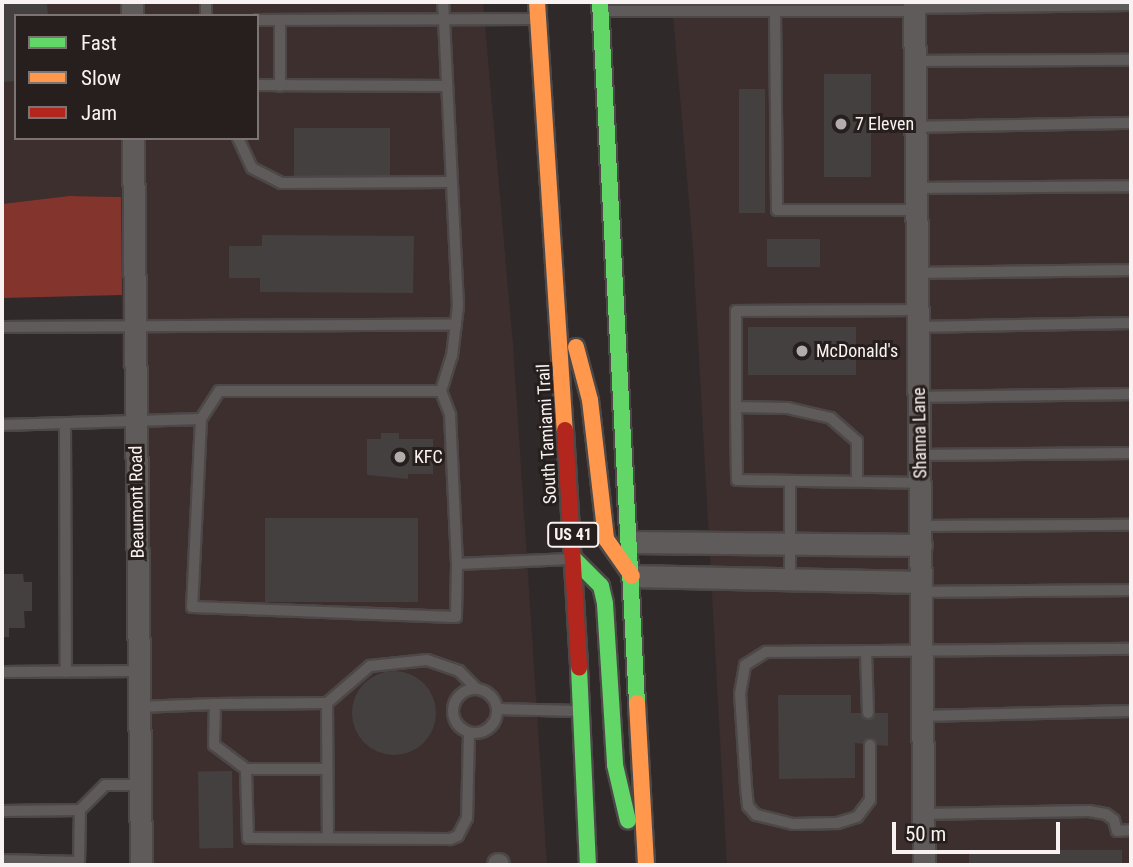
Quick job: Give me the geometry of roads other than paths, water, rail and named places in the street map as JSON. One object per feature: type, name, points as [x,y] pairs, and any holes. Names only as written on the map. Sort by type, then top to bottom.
[{"type":"main road","name":"South Tamiami Trail","points":[[537,2],[574,559],[588,865]]},
{"type":"main road","points":[[600,6],[631,542],[646,865]]},
{"type":"main road","points":[[557,273],[590,400],[606,539],[632,576]]},
{"type":"main road","points":[[574,559],[600,586],[605,604],[615,765],[638,865]]},
{"type":"street","name":"Shanna Lane","points":[[914,7],[924,865]]},
{"type":"street","name":"Beaumont Road","points":[[133,140],[141,865]]},
{"type":"street","points":[[631,542],[790,543],[921,535]]},
{"type":"street","points":[[632,576],[921,587]]},
{"type":"lane","points":[[441,391],[219,391],[201,419],[192,607],[457,617],[450,415],[441,391],[453,356],[456,325],[443,2]]},
{"type":"lane","points":[[600,6],[762,6],[775,13],[914,7],[1131,5]]},
{"type":"lane","points":[[775,13],[777,210],[1131,186]]},
{"type":"lane","points":[[259,20],[538,19]]},
{"type":"lane","points":[[280,20],[280,86]]},
{"type":"lane","points":[[914,61],[1131,60]]},
{"type":"lane","points":[[259,85],[447,86]]},
{"type":"lane","points":[[915,127],[1131,123]]},
{"type":"lane","points":[[239,140],[252,168],[281,183],[449,182]]},
{"type":"lane","points":[[918,273],[1131,270]]},
{"type":"lane","points":[[920,484],[737,480],[736,311],[1131,323]]},
{"type":"lane","points":[[2,327],[456,325]]},
{"type":"lane","points":[[919,397],[1131,394]]},
{"type":"lane","points":[[736,407],[789,408],[831,418],[857,441],[857,482]]},
{"type":"lane","points":[[2,425],[136,424],[201,419]]},
{"type":"lane","points":[[65,424],[66,672]]},
{"type":"lane","points":[[920,455],[1131,453]]},
{"type":"lane","points":[[790,481],[790,580]]},
{"type":"lane","points":[[921,535],[1131,525]]},
{"type":"lane","points":[[457,564],[574,559]]},
{"type":"lane","points":[[921,587],[1131,590]]},
{"type":"lane","points":[[870,745],[870,800],[850,821],[793,824],[756,815],[748,806],[740,694],[745,665],[766,652],[1131,649]]},
{"type":"lane","points":[[866,652],[868,713]]},
{"type":"lane","points":[[139,707],[327,703],[370,666],[427,660],[459,671],[477,689],[491,695],[497,709],[489,729],[469,733]]},
{"type":"lane","points":[[2,672],[139,671]]},
{"type":"lane","points":[[469,733],[453,719],[453,704],[463,692],[477,689]]},
{"type":"lane","points":[[327,703],[328,838]]},
{"type":"lane","points":[[215,704],[214,745],[246,769],[327,769]]},
{"type":"lane","points":[[497,709],[581,711]]},
{"type":"lane","points":[[923,716],[1131,711]]},
{"type":"lane","points":[[246,769],[248,838],[457,836],[467,818],[469,733]]},
{"type":"lane","points":[[2,860],[79,864],[80,810],[105,785],[140,785]]},
{"type":"lane","points":[[2,811],[80,810]]},
{"type":"lane","points":[[923,814],[1089,811],[1106,814],[1117,831],[1131,830]]},
{"type":"place","name":"7 Eleven","points":[[841,124]]},
{"type":"place","name":"McDonald's","points":[[802,351]]},
{"type":"place","name":"KFC","points":[[400,457]]}]
